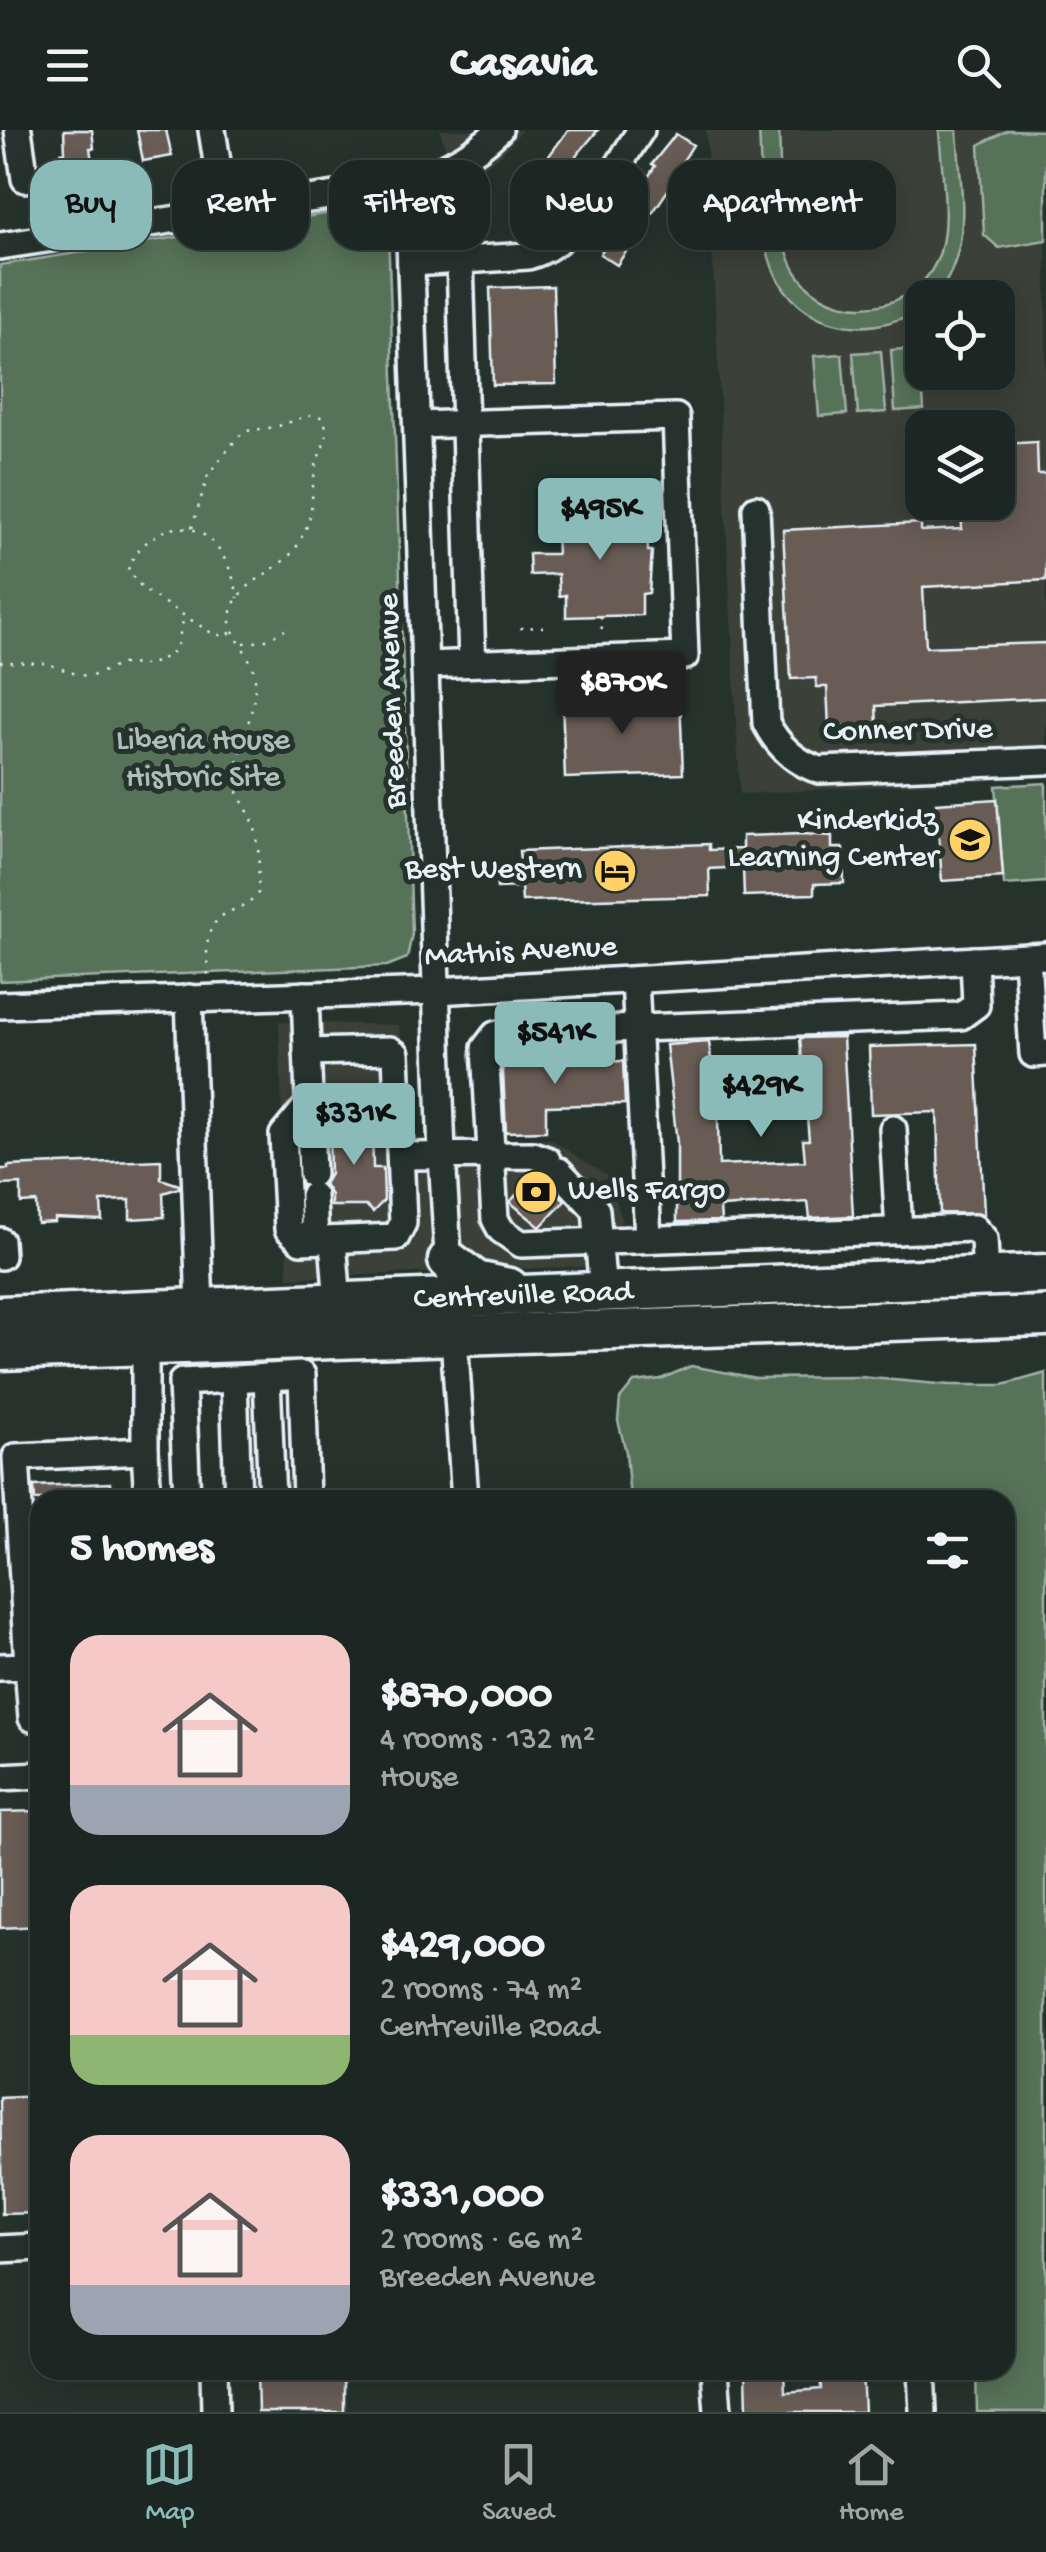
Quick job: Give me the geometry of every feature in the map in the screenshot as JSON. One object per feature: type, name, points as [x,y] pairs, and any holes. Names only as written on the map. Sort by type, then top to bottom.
[{"type":"highway","points":[[448,1260],[476,1282],[550,1296]]},
{"type":"highway","name":"Centreville Road","points":[[0,1316],[200,1345],[338,1304],[452,1318],[550,1296],[1046,1274]]},
{"type":"highway","name":"Centreville Road","points":[[0,1350],[200,1345],[452,1318],[1046,1316]]},
{"type":"street","points":[[18,130],[25,179]]},
{"type":"street","points":[[212,130],[217,160]]},
{"type":"street","points":[[458,160],[499,130]]},
{"type":"street","points":[[411,264],[533,255],[554,244],[581,218],[640,130]]},
{"type":"street","points":[[0,246],[172,220]]},
{"type":"street","name":"Breeden Avenue","points":[[410,250],[442,1155],[465,1490]]},
{"type":"street","points":[[460,260],[472,663]]},
{"type":"street","points":[[417,426],[676,417],[685,656],[425,665]]},
{"type":"street","name":"Conner Drive","points":[[756,509],[766,723],[790,756],[819,770],[1046,761]]},
{"type":"street","points":[[1037,957],[1033,1054],[1046,1053]]},
{"type":"street","name":"Mathis Avenue","points":[[0,1004],[436,990],[1037,957]]},
{"type":"street","points":[[974,960],[976,1005],[962,1016],[503,1033],[488,1040],[485,1048],[495,1219],[510,1239],[521,1244],[974,1228],[984,1239],[986,1276]]},
{"type":"street","points":[[634,980],[648,1238]]},
{"type":"street","points":[[305,995],[316,1240],[338,1304]]},
{"type":"street","points":[[186,1490],[182,1382],[200,1345],[200,998]]},
{"type":"street","points":[[307,1052],[390,1050],[396,1054],[400,1234],[392,1239],[316,1240],[292,1235],[285,1219],[282,1144],[287,1128],[309,1104]]},
{"type":"street","points":[[893,1129],[899,1231]]},
{"type":"street","points":[[400,1156],[533,1154],[553,1165],[596,1210],[603,1294]]},
{"type":"street","points":[[0,1241],[1,1256]]},
{"type":"street","points":[[200,1345],[234,1379],[238,1490]]},
{"type":"street","points":[[145,1347],[148,1490]]},
{"type":"street","points":[[234,1379],[302,1375],[306,1490]]},
{"type":"street","points":[[267,1377],[272,1490]]},
{"type":"street","points":[[30,1692],[8,1457],[146,1451]]},
{"type":"street","points":[[0,1667],[28,1666]]},
{"type":"street","points":[[0,1777],[30,1776]]},
{"type":"street","points":[[0,2249],[30,2248]]},
{"type":"street","points":[[214,2380],[215,2412]]},
{"type":"street","points":[[716,2380],[718,2412]]},
{"type":"street","points":[[921,2380],[923,2412]]},
{"type":"path","points":[[192,528],[205,484],[246,430],[276,427],[320,415],[327,426],[327,440],[315,469],[314,508],[300,542],[288,558],[261,576],[238,599],[230,616],[233,632],[244,644],[255,679],[236,783],[256,831],[258,893],[252,902],[220,916],[208,933],[200,998]]},
{"type":"path","points":[[233,632],[219,635],[144,590],[128,570],[130,562],[154,537],[176,527],[192,528],[213,544],[231,569],[238,599]]},
{"type":"path","points":[[0,662],[45,662],[80,676],[92,676],[130,663],[149,665],[170,655],[177,646],[184,614]]},
{"type":"path","points":[[601,616],[602,632]]},
{"type":"path","points":[[520,628],[543,627]]},
{"type":"path","points":[[244,644],[284,630]]},
{"type":"shaded area","points":[[440,130],[522,130],[490,162],[449,160]]},
{"type":"shaded area","points":[[706,130],[1046,130],[1046,777],[740,794],[712,250],[896,250],[896,160],[708,160]]},
{"type":"shaded area","points":[[279,1022],[399,1025],[416,1147],[550,1139],[608,1176],[622,1220],[594,1266],[288,1278]]},
{"type":"green space","points":[[759,130],[779,130],[780,160],[760,160]]},
{"type":"green space","points":[[939,130],[957,130],[961,238],[948,278],[924,280],[937,260],[944,231]]},
{"type":"green space","points":[[1008,130],[1046,131],[1046,240],[999,248],[984,235],[979,145]]},
{"type":"green space","name":"Liberia House Historic Site","points":[[329,213],[329,250],[389,250],[412,934],[407,958],[387,966],[0,981],[0,265],[96,250],[152,250],[152,241],[172,238],[172,250],[309,250],[309,216]]},
{"type":"green space","points":[[767,250],[787,250],[803,281],[820,296],[841,304],[863,307],[905,295],[905,316],[876,325],[830,322],[792,298],[778,279]]},
{"type":"green space","points":[[905,349],[905,390],[923,390],[924,409],[895,411],[891,350]]},
{"type":"green space","points":[[881,351],[886,412],[858,414],[853,353]]},
{"type":"green space","points":[[842,354],[847,414],[819,416],[814,356]]},
{"type":"green space","points":[[1046,783],[1046,882],[1004,885],[996,786]]},
{"type":"green space","points":[[691,1366],[756,1378],[860,1377],[949,1385],[1003,1385],[1046,1373],[1046,2412],[977,2412],[976,2380],[1015,2380],[1015,1490],[629,1490],[618,1421],[620,1399],[634,1382],[661,1379]]},
{"type":"building","points":[[64,130],[92,130],[92,160],[62,160],[61,153],[65,152]]},
{"type":"building","points":[[137,130],[166,130],[172,156],[143,160]]},
{"type":"building","points":[[568,130],[598,130],[574,160],[546,160]]},
{"type":"building","points":[[676,134],[693,145],[684,160],[668,160],[668,190],[648,219],[648,177],[655,166],[652,164]]},
{"type":"building","points":[[602,250],[627,250],[617,265],[600,254]]},
{"type":"building","points":[[553,286],[556,384],[493,385],[490,288]]},
{"type":"building","points":[[1037,442],[1038,474],[1046,474],[1046,580],[923,587],[926,647],[1046,643],[1046,698],[876,706],[877,725],[829,728],[827,687],[817,687],[816,678],[791,679],[783,530],[921,523],[921,531],[962,529],[962,520],[1015,520],[1015,443]]},
{"type":"building","points":[[638,508],[639,529],[647,529],[648,551],[652,551],[649,593],[642,594],[642,615],[566,617],[566,595],[559,596],[558,574],[530,575],[529,554],[557,554],[556,532],[563,531],[563,511]]},
{"type":"building","points":[[680,696],[683,774],[565,778],[562,700]]},
{"type":"building","name":"Kinderkidz Learning Center","points":[[997,799],[1003,877],[942,881],[936,803]]},
{"type":"building","name":"Best Western","points":[[742,836],[832,836],[832,848],[843,848],[844,883],[814,884],[814,894],[744,896],[743,867],[709,869],[710,896],[522,901],[521,887],[497,888],[496,874],[521,872],[519,851],[709,844],[709,850],[742,849]]},
{"type":"building","points":[[843,1037],[853,1216],[810,1218],[808,1202],[720,1207],[721,1221],[677,1222],[677,1143],[666,1045],[709,1042],[719,1165],[805,1161],[803,1140],[809,1140],[800,1038]]},
{"type":"building","points":[[976,1044],[984,1214],[940,1213],[937,1112],[871,1114],[869,1047]]},
{"type":"building","points":[[544,1050],[544,1063],[623,1061],[625,1104],[546,1106],[546,1131],[506,1132],[502,1052]]},
{"type":"building","points":[[372,1122],[373,1168],[383,1168],[384,1200],[373,1212],[367,1206],[331,1206],[331,1195],[324,1184],[330,1174],[329,1130],[344,1129],[343,1123]]},
{"type":"building","points":[[161,1160],[161,1179],[179,1185],[163,1193],[164,1217],[130,1219],[130,1200],[101,1201],[102,1220],[55,1218],[55,1222],[37,1223],[36,1202],[21,1203],[21,1184],[0,1185],[0,1169],[8,1166]]},
{"type":"building","name":"Wells Fargo","points":[[535,1173],[544,1176],[565,1201],[540,1227],[510,1202]]},
{"type":"building","points":[[110,1483],[110,1490],[34,1490],[34,1486]]},
{"type":"building","points":[[30,1811],[30,1926],[0,1928],[0,1812]]},
{"type":"building","points":[[30,2096],[30,2213],[2,2214],[0,2098]]},
{"type":"building","points":[[257,2380],[344,2380],[344,2412],[258,2412]]},
{"type":"building","points":[[746,2380],[784,2380],[785,2392],[821,2389],[821,2380],[862,2380],[864,2412],[747,2412]]},
{"type":"place","name":"Kinderkidz Learning Center","points":[[970,840]]},
{"type":"place","name":"Best Western","points":[[615,871]]},
{"type":"place","name":"Wells Fargo","points":[[536,1192]]}]
